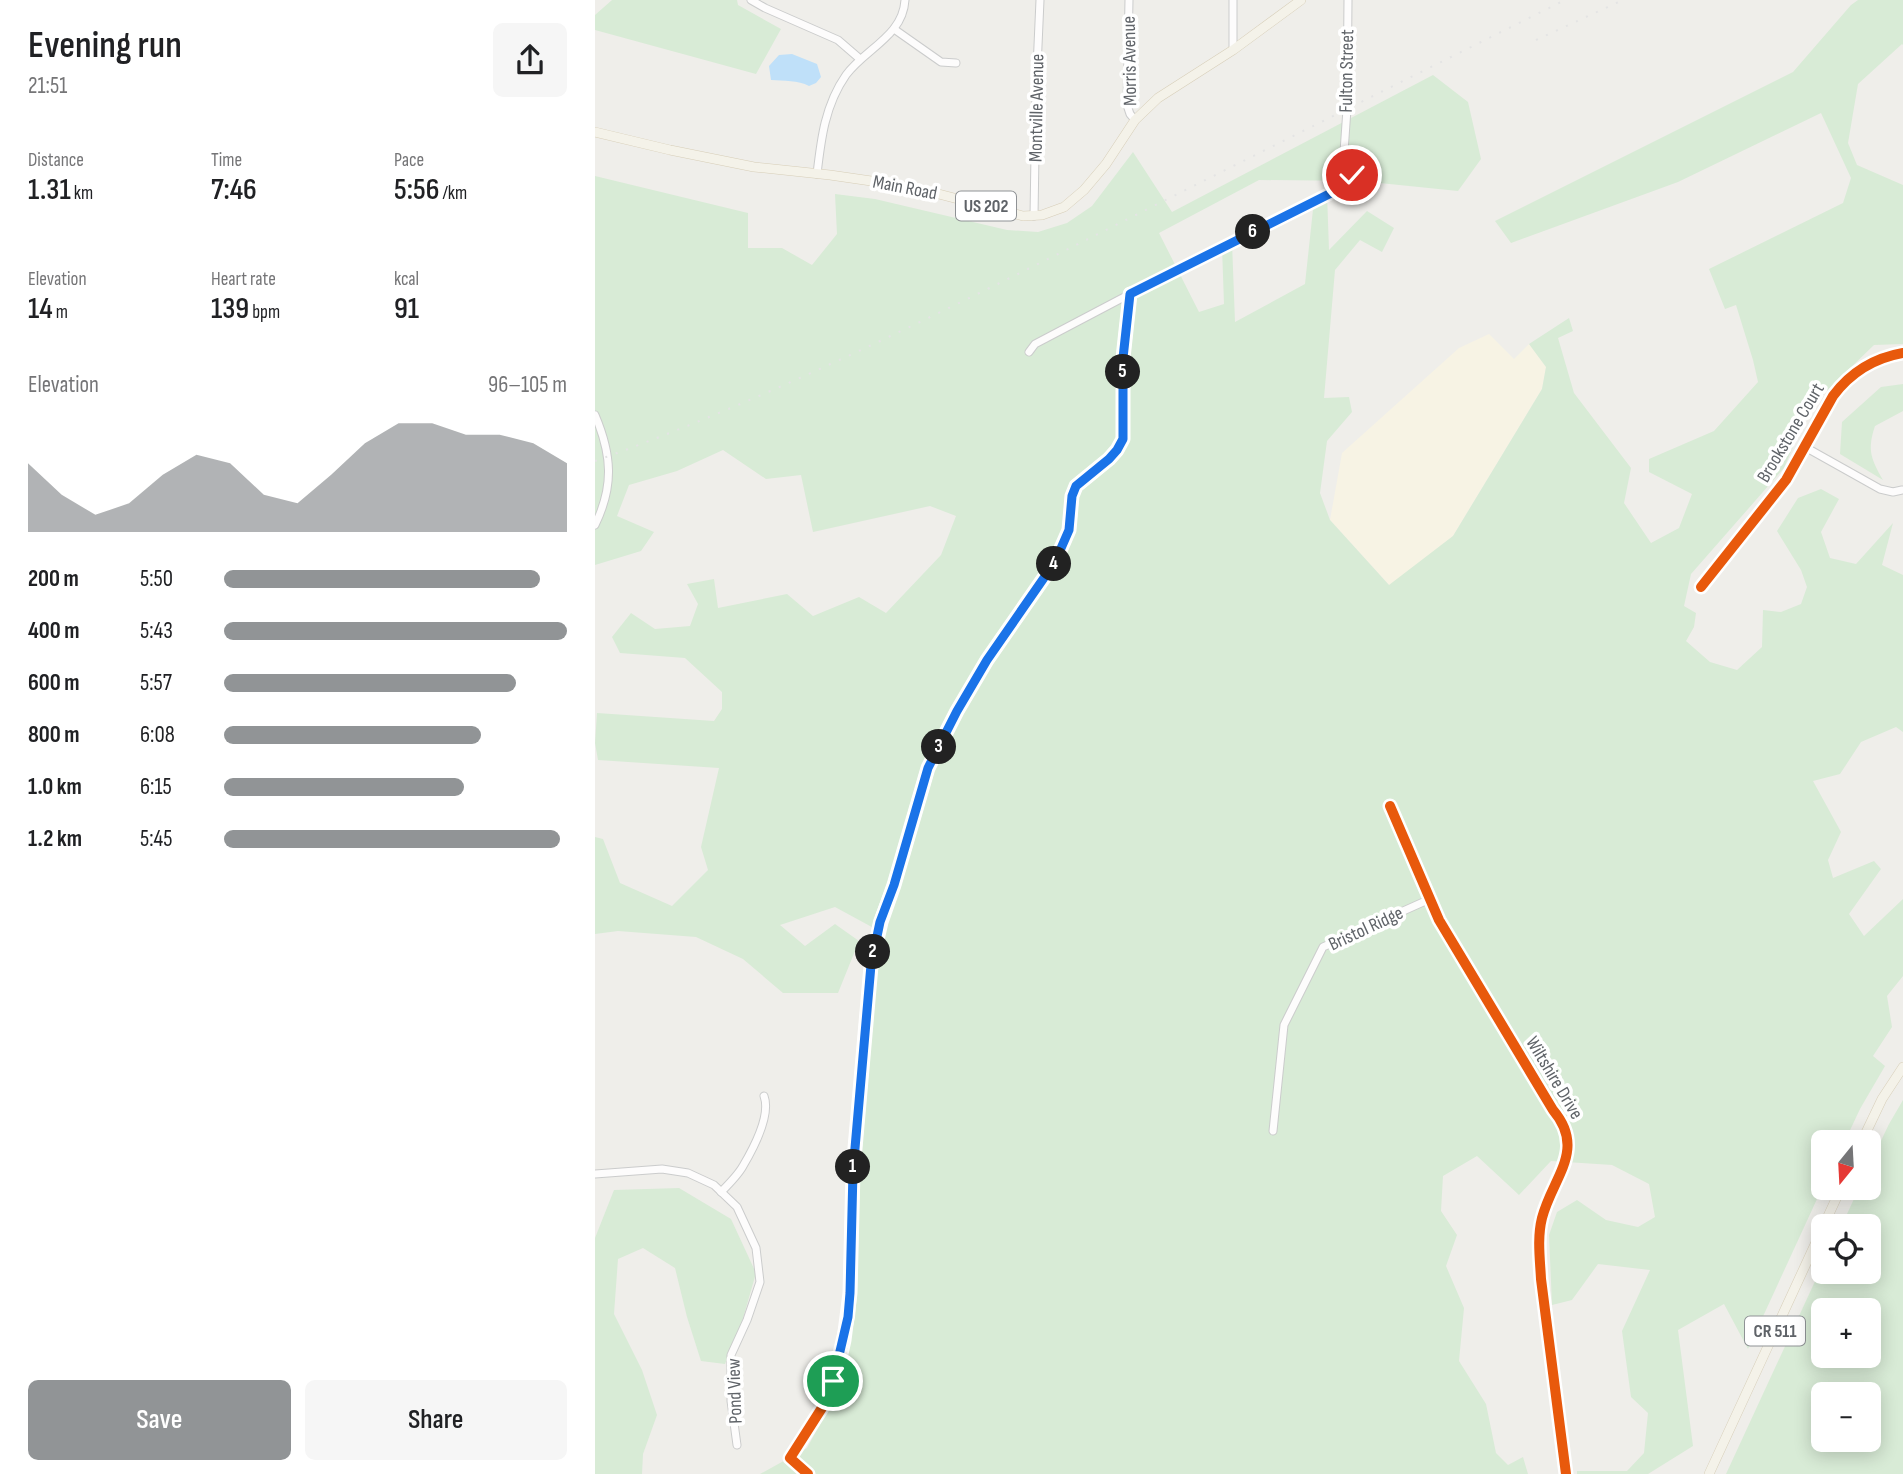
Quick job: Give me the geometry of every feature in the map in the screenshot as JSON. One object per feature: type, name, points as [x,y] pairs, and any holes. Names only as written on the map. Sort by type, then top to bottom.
[{"type":"main road","name":"US 202","points":[[1034,216],[1058,210],[1084,190],[1106,164],[1136,120],[1158,98],[1233,50],[1301,0]]},
{"type":"main road","name":"Main Road","points":[[595,132],[754,167],[931,192],[1023,216],[1034,216]]},
{"type":"main road","points":[[1867,1130],[1903,1067]]},
{"type":"main road","name":"CR 511","points":[[1709,1474],[1835,1200]]},
{"type":"street","points":[[751,0],[838,40],[860,60]]},
{"type":"street","points":[[817,174],[822,135],[838,88],[852,67],[894,29],[905,0]]},
{"type":"street","name":"Montville Avenue","points":[[1034,216],[1040,0]]},
{"type":"street","name":"Morris Avenue","points":[[1129,0],[1126,104],[1136,120]]},
{"type":"street","points":[[1233,0],[1233,50]]},
{"type":"street","name":"Fulton Street","points":[[1130,294],[1357,180],[1347,167],[1343,152],[1347,109],[1348,0]]},
{"type":"street","points":[[894,29],[941,62],[956,64]]},
{"type":"street","points":[[1029,352],[1035,344],[1130,294]]},
{"type":"street","points":[[808,1474],[790,1458],[827,1400],[838,1367],[846,1328],[850,1293],[852,1180],[869,985],[880,922],[894,885],[928,768],[987,660],[1055,562],[1069,530],[1072,496],[1076,486],[1109,459],[1123,439],[1123,358],[1130,294]]},
{"type":"street","name":"Brookstone Court","points":[[1701,587],[1786,480],[1833,396],[1851,376],[1873,361],[1903,353]]},
{"type":"street","points":[[595,415],[607,453],[609,480],[604,504],[595,525]]},
{"type":"street","points":[[1805,447],[1880,489],[1893,492],[1902,490]]},
{"type":"street","name":"Wiltshire Drive","points":[[1389,806],[1439,920],[1567,1133],[1567,1158],[1553,1187],[1542,1220],[1539,1254],[1566,1474]]},
{"type":"street","name":"Bristol Ridge","points":[[1273,1131],[1284,1025],[1323,947],[1430,899]]},
{"type":"street","points":[[721,1192],[742,1168],[760,1132],[767,1104],[764,1096]]},
{"type":"street","name":"Pond View","points":[[595,1174],[662,1168],[688,1173],[714,1185],[737,1207],[756,1248],[759,1282],[747,1320],[731,1356],[731,1401],[737,1444]]},
{"type":"shaded area","points":[[1489,334],[1514,359],[1529,344],[1546,367],[1542,389],[1453,536],[1390,586],[1330,520],[1342,453],[1459,348]]},
{"type":"green space","points":[[612,0],[737,0],[738,5],[781,29],[756,74],[595,30],[595,15]]},
{"type":"green space","points":[[1858,0],[1903,0],[1903,45],[1858,84],[1848,143],[1857,165],[1903,185],[1903,344],[1874,345],[1810,407],[1784,468],[1691,574],[1684,606],[1696,613],[1694,627],[1686,641],[1710,662],[1737,670],[1762,647],[1763,610],[1781,612],[1801,604],[1807,587],[1801,570],[1777,531],[1798,498],[1821,489],[1839,499],[1821,532],[1830,558],[1856,564],[1893,523],[1882,565],[1903,575],[1903,732],[1896,727],[1861,742],[1840,774],[1813,781],[1841,832],[1828,860],[1833,878],[1874,861],[1881,869],[1849,914],[1864,936],[1903,899],[1903,976],[1887,996],[1892,1027],[1873,1056],[1885,1066],[1850,1130],[1811,1130],[1811,1200],[1817,1200],[1748,1349],[1724,1304],[1678,1330],[1693,1446],[1648,1474],[1577,1474],[1577,1471],[1627,1471],[1644,1453],[1648,1413],[1631,1397],[1622,1331],[1650,1270],[1598,1264],[1572,1300],[1552,1305],[1549,1235],[1557,1212],[1577,1200],[1606,1220],[1638,1227],[1655,1217],[1649,1184],[1612,1165],[1551,1161],[1519,1195],[1477,1156],[1443,1176],[1441,1211],[1457,1235],[1446,1266],[1464,1308],[1459,1361],[1486,1404],[1496,1453],[1508,1465],[1523,1457],[1528,1474],[760,1474],[807,1448],[837,1393],[850,1333],[853,1185],[881,932],[835,907],[780,925],[805,946],[835,924],[859,941],[838,993],[783,993],[743,959],[696,937],[618,931],[595,934],[595,837],[603,839],[620,883],[672,906],[708,870],[701,847],[719,768],[598,760],[595,743],[597,713],[714,721],[722,709],[722,692],[685,658],[620,653],[612,637],[631,613],[655,629],[690,626],[698,604],[687,584],[714,579],[718,608],[787,594],[813,616],[859,597],[886,613],[941,555],[956,516],[930,506],[813,532],[801,475],[766,479],[723,450],[677,471],[629,485],[617,516],[654,532],[641,551],[595,565],[595,176],[748,213],[748,248],[782,248],[812,265],[837,234],[835,194],[875,199],[1007,230],[1038,232],[1067,223],[1092,206],[1133,152],[1172,212],[1433,75],[1468,102],[1481,159],[1458,191],[1360,181],[1259,180],[1159,233],[1199,312],[1224,304],[1222,247],[1232,242],[1235,322],[1305,284],[1314,200],[1327,193],[1329,250],[1367,211],[1394,228],[1382,252],[1360,240],[1335,270],[1324,398],[1349,397],[1352,412],[1327,441],[1320,493],[1330,520],[1389,585],[1453,536],[1542,389],[1546,367],[1529,344],[1569,318],[1573,331],[1558,338],[1574,393],[1631,468],[1624,503],[1651,543],[1679,528],[1692,494],[1649,472],[1649,459],[1714,431],[1758,382],[1736,305],[1725,309],[1709,269],[1843,203],[1851,178],[1821,113],[1678,182],[1511,243],[1495,221],[1793,72]]},
{"type":"green space","points":[[1903,384],[1903,411],[1875,426],[1871,442],[1871,454],[1883,480],[1840,454],[1842,422],[1881,387]]},
{"type":"green space","points":[[1903,1100],[1903,1474],[1726,1474],[1814,1284],[1881,1284],[1881,1214],[1847,1214],[1853,1200],[1881,1200],[1881,1141]]},
{"type":"green space","points":[[679,1188],[731,1219],[756,1273],[742,1322],[725,1364],[701,1361],[675,1268],[643,1248],[618,1259],[614,1314],[642,1370],[657,1415],[643,1454],[642,1474],[595,1474],[595,1238],[614,1190]]},
{"type":"water","points":[[792,54],[817,64],[821,77],[816,83],[809,86],[771,80],[769,66],[779,55]]},
{"type":"railway","points":[[595,461],[722,412],[909,327],[1565,0]]},
{"type":"railway","points":[[1536,40],[1623,0]]},
{"type":"cycle path","points":[[808,1474],[790,1458],[827,1400],[844,1340],[850,1293],[853,1171],[871,966],[881,922],[928,768],[987,660],[1055,562],[1069,530],[1072,496],[1076,486],[1109,459],[1123,439],[1123,358],[1130,294]]},
{"type":"cycle path","points":[[1701,587],[1786,480],[1840,387],[1864,367],[1882,358],[1903,353]]},
{"type":"cycle path","points":[[1390,806],[1439,920],[1563,1124],[1567,1138],[1564,1164],[1542,1218],[1539,1241],[1541,1279],[1566,1474]]},
{"type":"route","points":[[833,1381],[848,1317],[853,1171],[871,965],[880,922],[900,866],[928,768],[987,660],[1055,562],[1069,530],[1072,496],[1076,486],[1109,459],[1123,439],[1123,358],[1130,294],[1357,180],[1352,175]]}]
